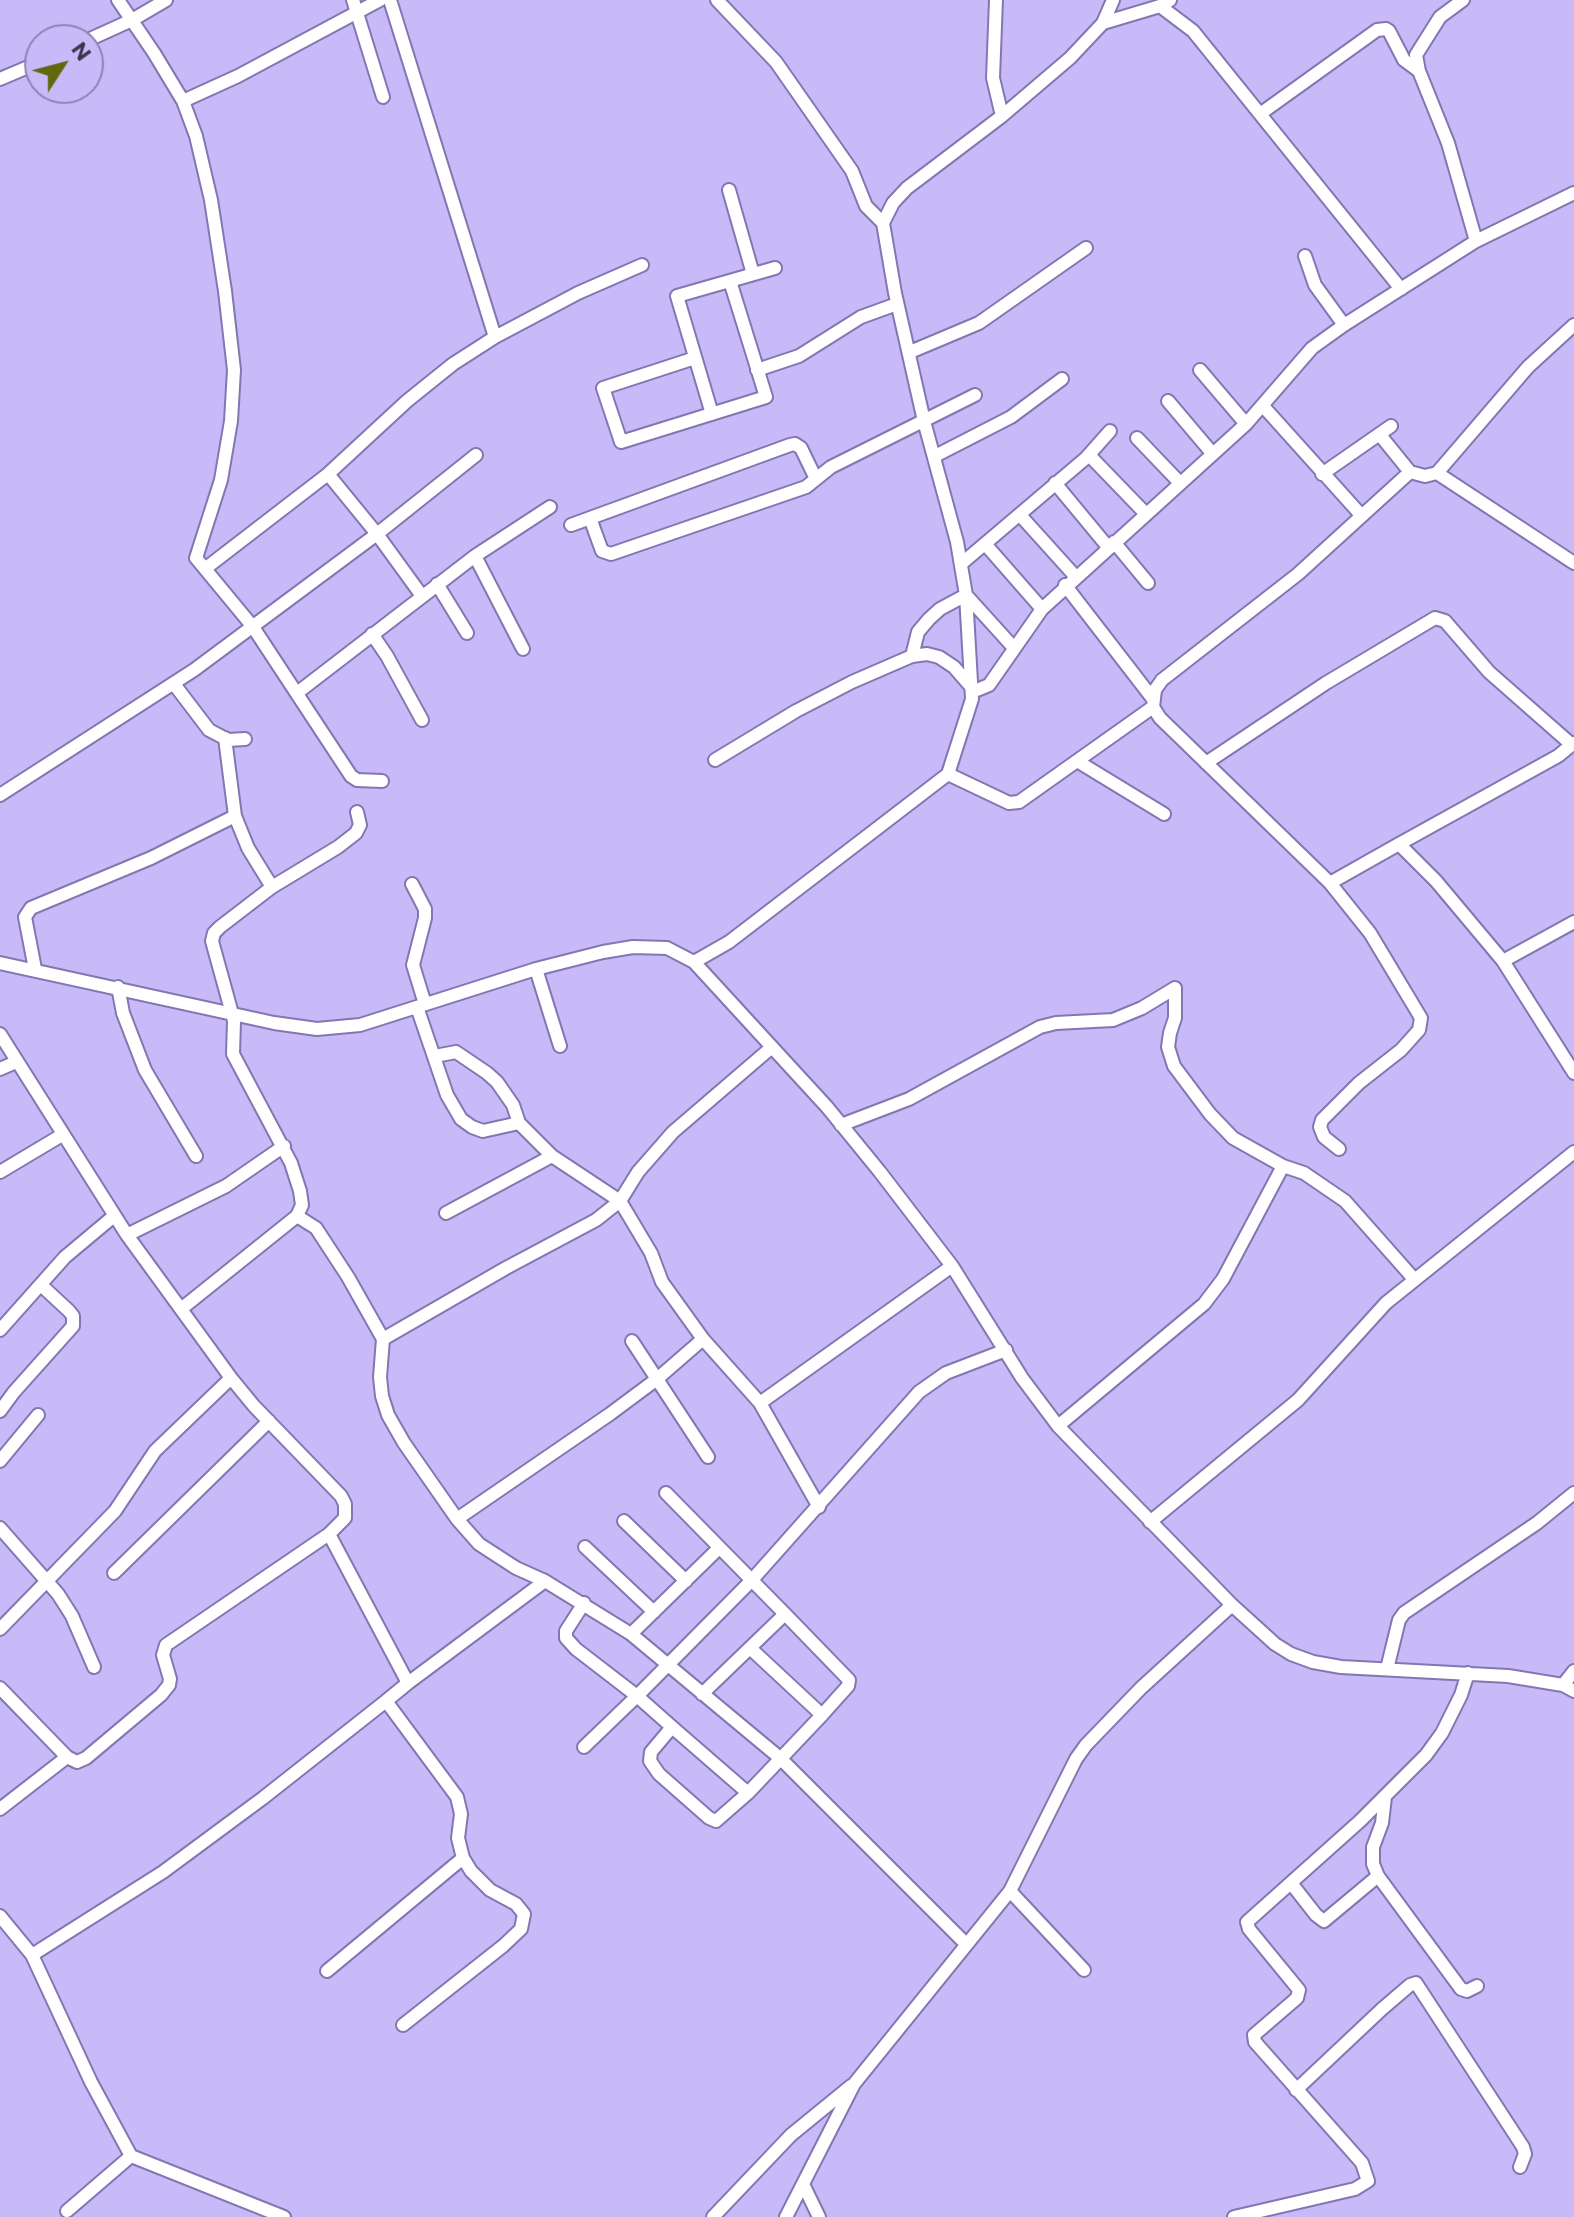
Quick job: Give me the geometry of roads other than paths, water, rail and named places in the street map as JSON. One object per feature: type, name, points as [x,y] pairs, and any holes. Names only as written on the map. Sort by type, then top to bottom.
[{"type":"street","points":[[118,0],[183,101],[196,136],[211,200],[225,291],[234,370],[231,421],[221,480],[196,558],[253,627],[351,776],[357,780],[382,781]]},
{"type":"street","points":[[104,33],[166,0]]},
{"type":"street","points":[[183,101],[238,76],[355,6],[380,0]]},
{"type":"street","points":[[390,0],[495,337]]},
{"type":"street","points":[[694,962],[729,942],[948,774],[973,689],[961,564],[897,304],[883,223],[866,206],[852,171],[776,62],[717,0]]},
{"type":"street","points":[[996,0],[993,78],[1002,116]]},
{"type":"street","points":[[883,223],[893,203],[907,188],[1002,116],[1070,58],[1103,23],[1113,0]]},
{"type":"street","points":[[1463,0],[1440,17],[1416,55],[1419,71],[1448,143],[1476,241]]},
{"type":"street","points":[[1103,23],[1165,3],[1187,24],[1401,289]]},
{"type":"street","points":[[355,6],[383,97]]},
{"type":"street","points":[[1260,114],[1381,28],[1389,31],[1408,66],[1419,71]]},
{"type":"street","points":[[0,79],[24,69]]},
{"type":"street","points":[[729,190],[753,274]]},
{"type":"street","points":[[715,760],[796,711],[912,656],[927,654],[939,657],[954,667],[973,689],[989,685],[1042,609],[1246,424],[1300,360],[1344,325],[1476,241],[1574,193]]},
{"type":"street","points":[[910,352],[979,323],[1086,248]]},
{"type":"street","points":[[1305,256],[1315,285],[1344,325]]},
{"type":"street","points":[[206,568],[328,474],[407,401],[453,364],[495,337],[578,293],[642,265]]},
{"type":"street","points":[[712,414],[677,296],[775,268]]},
{"type":"street","points":[[695,358],[603,388],[621,442],[766,397],[730,281]]},
{"type":"street","points":[[757,370],[799,356],[861,317],[897,304]]},
{"type":"street","points":[[1380,435],[1410,472],[1425,476],[1437,473],[1528,367],[1574,325]]},
{"type":"street","points":[[1200,370],[1246,424]]},
{"type":"street","points":[[935,456],[1011,417],[1062,379]]},
{"type":"street","points":[[590,518],[599,546],[607,555],[806,487],[831,467],[975,395]]},
{"type":"street","points":[[1168,401],[1212,453]]},
{"type":"street","points":[[1263,406],[1361,515]]},
{"type":"street","points":[[1322,474],[1391,426]]},
{"type":"street","points":[[961,564],[1089,455],[1110,431]]},
{"type":"street","points":[[1137,438],[1180,483]]},
{"type":"street","points":[[571,525],[795,444],[801,448],[816,479]]},
{"type":"street","points":[[0,795],[174,684],[377,534],[476,455]]},
{"type":"street","points":[[1089,455],[1146,514]]},
{"type":"street","points":[[948,774],[1013,804],[1077,761],[1153,703],[1157,685],[1162,680],[1298,574],[1410,472]]},
{"type":"street","points":[[1437,473],[1574,563]]},
{"type":"street","points":[[328,474],[422,596]]},
{"type":"street","points":[[1055,483],[1148,583]]},
{"type":"street","points":[[297,693],[475,556],[550,507]]},
{"type":"street","points":[[1020,515],[1070,581],[1160,718],[1330,883],[1370,933],[1421,1018],[1419,1030],[1401,1050],[1359,1083],[1322,1120],[1320,1127],[1324,1137],[1339,1149]]},
{"type":"street","points":[[986,545],[1042,609]]},
{"type":"street","points":[[475,556],[523,649]]},
{"type":"street","points":[[437,584],[467,633]]},
{"type":"street","points":[[966,595],[1014,648]]},
{"type":"street","points":[[912,656],[918,632],[929,619],[940,609],[966,595]]},
{"type":"street","points":[[1206,763],[1326,683],[1435,618],[1445,621],[1489,672],[1573,744],[1330,883]]},
{"type":"street","points":[[372,634],[422,720]]},
{"type":"street","points":[[174,684],[209,730],[228,740],[245,739]]},
{"type":"street","points":[[225,738],[235,816],[248,848],[272,887]]},
{"type":"street","points":[[1077,761],[1164,814]]},
{"type":"street","points":[[181,1309],[297,1216],[302,1205],[284,1146],[233,1054],[235,1028],[212,937],[220,927],[272,887],[356,833],[360,825],[357,812]]},
{"type":"street","points":[[35,969],[25,921],[27,912],[151,858],[235,816]]},
{"type":"street","points":[[1399,844],[1436,881],[1503,961],[1574,1073]]},
{"type":"street","points":[[412,884],[425,909],[413,965],[440,1076],[454,1109],[472,1127],[490,1131],[519,1123]]},
{"type":"street","points":[[1503,961],[1574,922]]},
{"type":"street","points":[[0,963],[274,1023],[317,1029],[360,1025],[536,969],[603,952],[652,946],[667,948],[694,962],[841,1125],[952,1266],[1035,1398],[1058,1426],[1232,1605],[1275,1644],[1291,1654],[1341,1667],[1523,1678],[1568,1688],[1574,1671]]},
{"type":"street","points":[[536,969],[560,1046]]},
{"type":"street","points":[[118,987],[123,1013],[145,1070],[196,1156]]},
{"type":"street","points":[[841,1125],[909,1099],[1040,1027],[1056,1023],[1113,1020],[1142,1008],[1175,988],[1175,1018],[1168,1047],[1174,1066],[1210,1114],[1233,1138],[1283,1166],[1304,1173],[1345,1201],[1414,1279]]},
{"type":"street","points":[[0,1034],[114,1216],[231,1378],[345,1504],[345,1518],[329,1534],[166,1645],[163,1651],[169,1685],[86,1758],[77,1762],[67,1757],[0,1688]]},
{"type":"street","points":[[383,1339],[506,1268],[579,1231],[620,1201],[638,1172],[673,1132],[772,1047]]},
{"type":"street","points":[[435,1056],[456,1052],[487,1073],[513,1105],[519,1123],[552,1156],[620,1201],[651,1253],[662,1282],[703,1339],[760,1403],[819,1507]]},
{"type":"street","points":[[0,1069],[16,1062]]},
{"type":"street","points":[[0,1172],[62,1135]]},
{"type":"street","points":[[127,1235],[213,1194],[284,1146]]},
{"type":"street","points":[[1150,1522],[1298,1400],[1374,1314],[1414,1279],[1574,1152]]},
{"type":"street","points":[[446,1213],[552,1156]]},
{"type":"street","points":[[1058,1426],[1204,1304],[1223,1279],[1283,1166]]},
{"type":"street","points":[[0,1330],[65,1257],[114,1216]]},
{"type":"street","points":[[297,1216],[316,1228],[383,1339],[380,1377],[388,1415],[457,1519],[495,1556],[584,1603],[631,1634],[667,1663],[780,1758],[966,1944]]},
{"type":"street","points":[[760,1403],[952,1266]]},
{"type":"street","points":[[0,1411],[73,1326],[73,1316],[41,1285]]},
{"type":"street","points":[[457,1519],[657,1379],[703,1339]]},
{"type":"street","points":[[632,1341],[708,1457]]},
{"type":"street","points":[[584,1747],[751,1581],[919,1392],[946,1373],[1006,1350]]},
{"type":"street","points":[[0,1629],[115,1511],[155,1451],[231,1378]]},
{"type":"street","points":[[0,1461],[38,1415]]},
{"type":"street","points":[[114,1573],[269,1421]]},
{"type":"street","points":[[666,1493],[849,1680],[848,1686],[822,1715],[748,1793],[716,1821],[659,1774],[650,1761],[651,1752],[672,1727]]},
{"type":"street","points":[[1387,1669],[1399,1620],[1404,1613],[1537,1523],[1574,1493]]},
{"type":"street","points":[[624,1521],[686,1581]]},
{"type":"street","points":[[0,1528],[47,1580],[72,1616],[94,1667]]},
{"type":"street","points":[[329,1534],[408,1683]]},
{"type":"street","points":[[585,1547],[654,1612]]},
{"type":"street","points":[[631,1634],[719,1548]]},
{"type":"street","points":[[32,1955],[163,1872],[545,1581]]},
{"type":"street","points":[[584,1603],[566,1631],[566,1638],[748,1793]]},
{"type":"street","points":[[786,2217],[854,2084],[1010,1891],[1076,1759],[1086,1745],[1141,1688],[1232,1605]]},
{"type":"street","points":[[702,1694],[785,1614]]},
{"type":"street","points":[[750,1648],[822,1715]]},
{"type":"street","points":[[1234,2217],[1355,2189],[1368,2181],[1362,2163],[1253,2038],[1297,1998],[1299,1990],[1247,1925],[1250,1917],[1385,1797],[1426,1755],[1442,1733],[1468,1673]]},
{"type":"street","points":[[386,1701],[457,1797],[461,1814],[458,1838],[463,1858],[471,1871],[485,1886],[516,1904],[524,1914],[521,1929],[503,1946],[403,2025]]},
{"type":"street","points":[[0,1809],[67,1757]]},
{"type":"street","points":[[1385,1797],[1382,1823],[1373,1847],[1373,1864],[1378,1876],[1461,1989],[1467,1991],[1477,1986]]},
{"type":"street","points":[[327,1971],[463,1858]]},
{"type":"street","points":[[1291,1883],[1324,1921],[1378,1876]]},
{"type":"street","points":[[1010,1891],[1084,1970]]},
{"type":"street","points":[[0,1916],[32,1955],[91,2082],[131,2156],[284,2217]]},
{"type":"street","points":[[1296,2090],[1382,2009],[1416,1983],[1523,2147],[1525,2154],[1520,2167]]},
{"type":"street","points":[[713,2217],[791,2135],[854,2084]]},
{"type":"street","points":[[67,2211],[131,2156]]},
{"type":"street","points":[[803,2184],[819,2217]]}]
